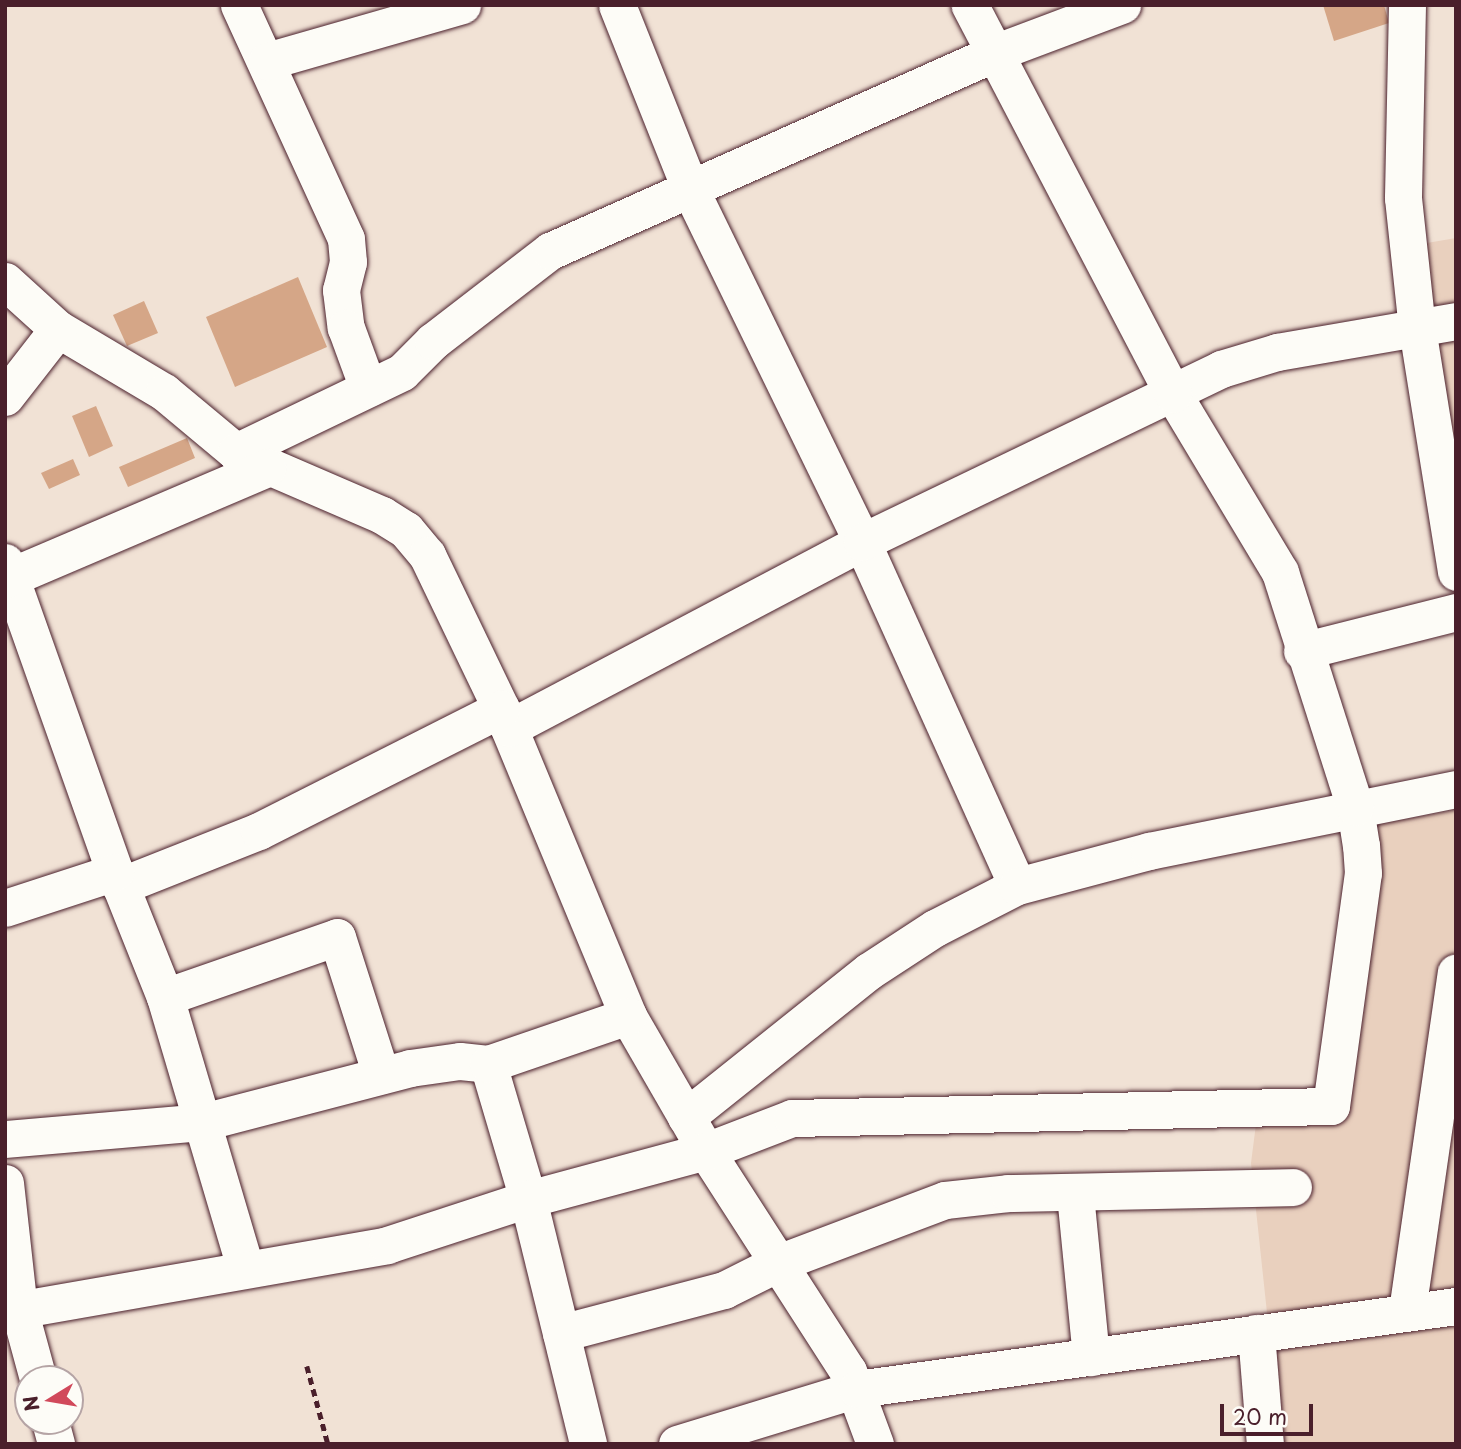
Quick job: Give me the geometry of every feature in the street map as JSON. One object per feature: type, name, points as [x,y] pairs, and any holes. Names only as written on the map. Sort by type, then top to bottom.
[{"type":"main road","points":[[6,573],[251,460]]},
{"type":"street","points":[[239,5],[267,61],[346,239],[348,262],[341,290],[346,328],[368,388]]},
{"type":"street","points":[[267,61],[462,5]]},
{"type":"street","points":[[617,5],[691,191],[862,542],[1017,886]]},
{"type":"street","points":[[12,1310],[244,1267],[387,1245],[528,1199],[706,1151],[792,1118],[1331,1106],[1363,873],[1355,807],[1302,651],[1280,572],[1173,394],[971,5]]},
{"type":"street","points":[[251,460],[368,388],[402,372],[433,341],[550,251],[691,191],[994,53],[1122,5]]},
{"type":"street","points":[[1407,5],[1403,198],[1417,328],[1456,572]]},
{"type":"street","points":[[5,281],[58,329],[164,392],[251,460],[406,530],[445,585],[505,719],[628,1016],[706,1151],[857,1389],[875,1444]]},
{"type":"street","points":[[5,908],[117,879],[259,831],[505,719],[862,542],[1222,369],[1277,352],[1456,321]]},
{"type":"street","points":[[5,397],[58,329]]},
{"type":"street","points":[[6,573],[117,879],[164,997],[244,1267]]},
{"type":"street","points":[[1302,651],[1456,612]]},
{"type":"street","points":[[686,1117],[869,971],[944,923],[1017,886],[1149,851],[1355,807],[1456,789]]},
{"type":"street","points":[[164,997],[338,937],[381,1075]]},
{"type":"street","points":[[1407,1311],[1456,973]]},
{"type":"street","points":[[5,1139],[203,1122],[437,1063],[488,1063],[628,1016]]},
{"type":"street","points":[[488,1063],[528,1199],[587,1444]]},
{"type":"street","points":[[5,1183],[12,1310],[33,1365]]},
{"type":"street","points":[[561,1333],[694,1300],[749,1280],[778,1263],[945,1200],[1008,1193],[1075,1194],[1293,1186]]},
{"type":"street","points":[[1075,1194],[1091,1357]]},
{"type":"street","points":[[677,1444],[857,1389],[1456,1306]]},
{"type":"street","points":[[1256,1334],[1265,1444]]},
{"type":"path","points":[[307,1366],[328,1444]]},
{"type":"shaded area","points":[[1456,238],[1456,517],[1421,244]]},
{"type":"shaded area","points":[[1456,810],[1456,1444],[1281,1444],[1251,1163],[1256,1124],[1328,1123],[1373,825]]},
{"type":"building","points":[[1323,5],[1384,5],[1389,23],[1334,41]]},
{"type":"building","points":[[298,277],[327,347],[235,387],[206,317]]},
{"type":"building","points":[[144,301],[158,333],[127,346],[113,315]]},
{"type":"building","points":[[96,406],[113,446],[89,457],[72,416]]},
{"type":"building","points":[[187,438],[195,458],[128,487],[119,467]]},
{"type":"building","points":[[73,459],[80,475],[49,489],[41,473]]}]
